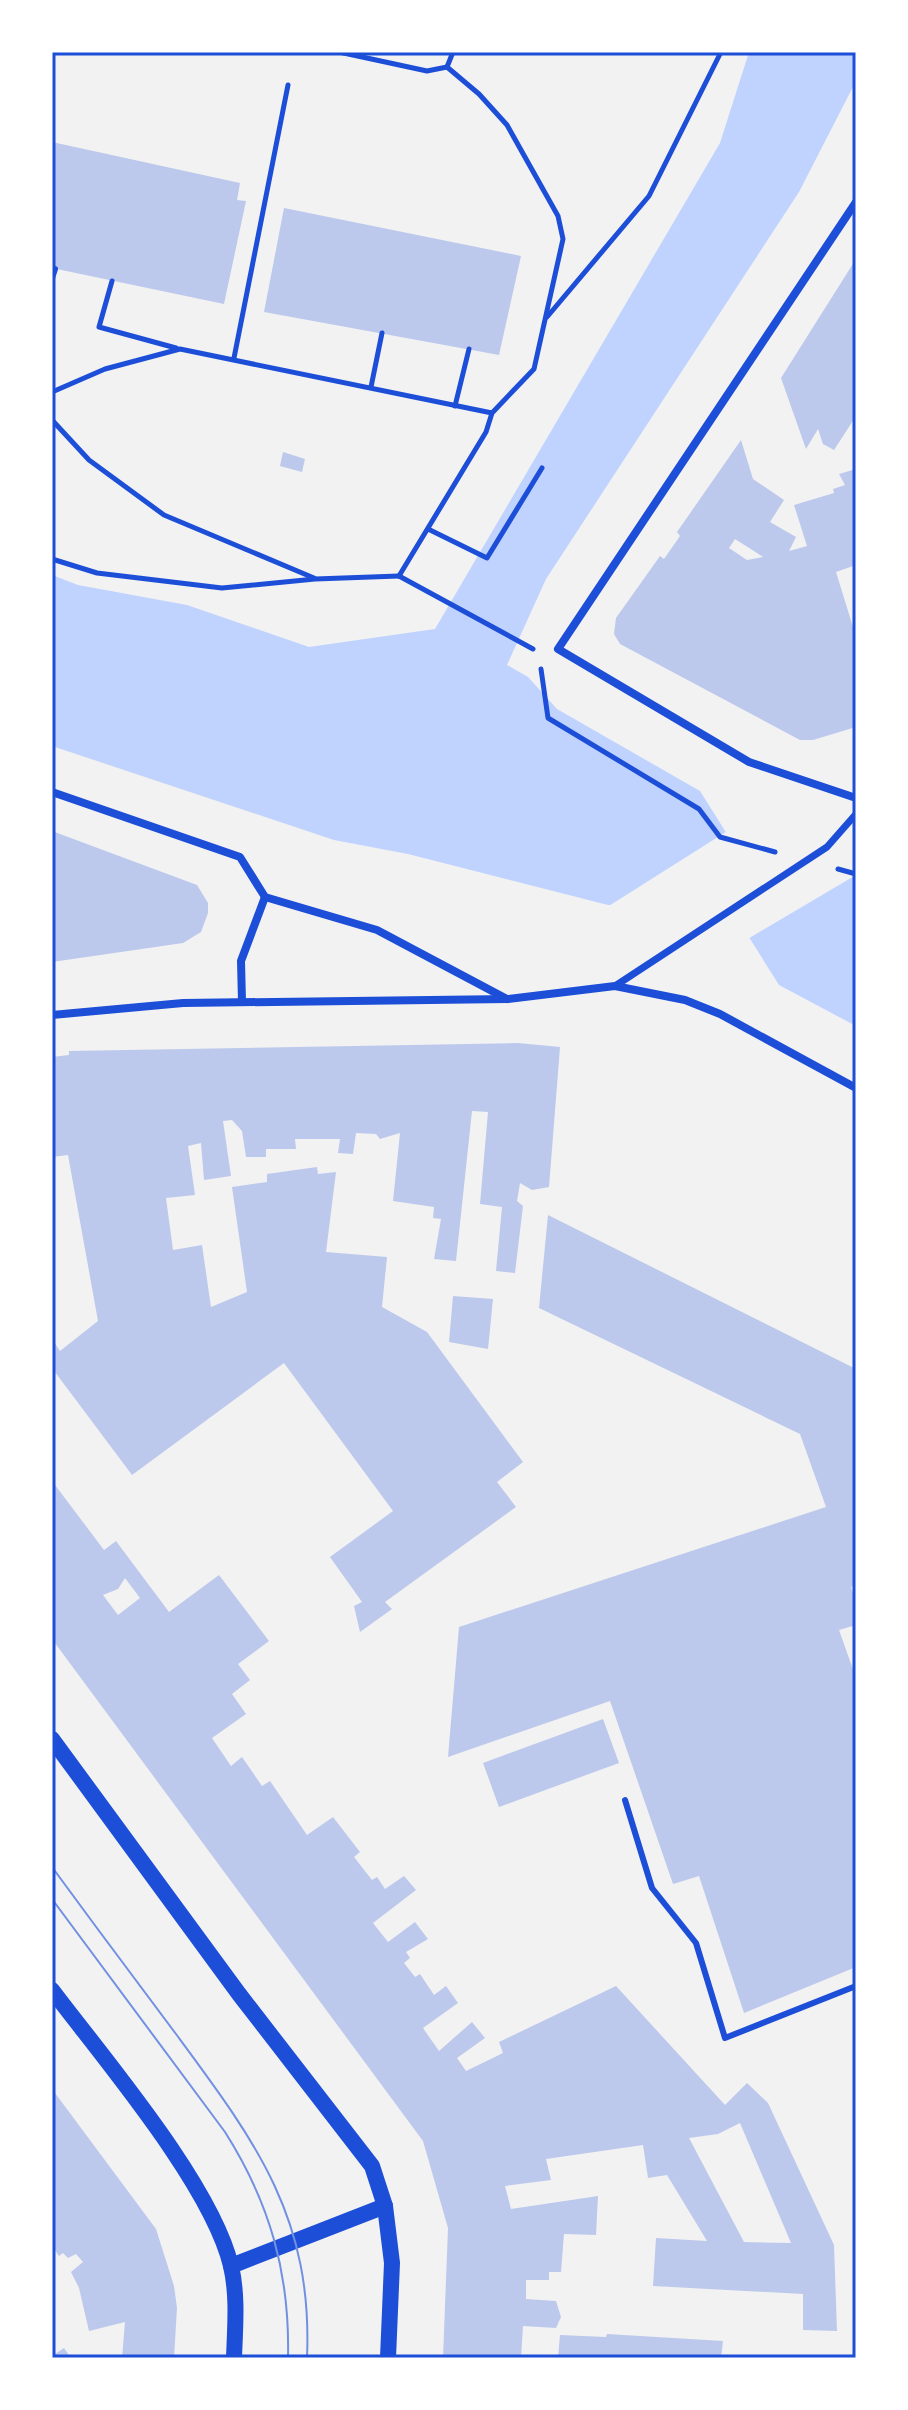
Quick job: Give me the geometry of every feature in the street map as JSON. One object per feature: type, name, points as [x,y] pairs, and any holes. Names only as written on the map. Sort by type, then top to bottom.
[{"type":"main road","points":[[52,1739],[239,1994],[372,2166],[385,2206],[392,2263],[388,2358]]},
{"type":"main road","points":[[52,1990],[186,2174],[211,2218],[231,2266],[234,2358]]},
{"type":"main road","points":[[231,2266],[385,2206]]},
{"type":"street","points":[[856,202],[558,649],[749,762],[856,798]]},
{"type":"street","points":[[52,792],[240,857],[265,897],[377,930],[508,999]]},
{"type":"street","points":[[615,986],[827,847],[856,814]]},
{"type":"street","points":[[242,1002],[241,961],[265,897]]},
{"type":"street","points":[[52,1015],[183,1003],[508,999],[615,986],[685,1000],[720,1014],[856,1088]]},
{"type":"lane","points":[[52,278],[55,269]]},
{"type":"lane","points":[[625,1800],[652,1888],[696,1943],[725,2038],[856,1986]]},
{"type":"path","points":[[339,52],[427,71],[447,67]]},
{"type":"path","points":[[447,67],[453,52]]},
{"type":"path","points":[[547,317],[649,196],[721,52]]},
{"type":"path","points":[[399,576],[486,432],[492,413],[534,369],[563,239],[558,216],[507,125],[479,94],[447,67]]},
{"type":"path","points":[[234,358],[288,85]]},
{"type":"path","points":[[112,281],[99,327],[180,349],[492,413]]},
{"type":"path","points":[[371,387],[382,333]]},
{"type":"path","points":[[52,392],[105,369],[180,349]]},
{"type":"path","points":[[455,406],[469,349]]},
{"type":"path","points":[[52,420],[89,460],[164,515],[315,579]]},
{"type":"path","points":[[428,529],[487,558],[542,468]]},
{"type":"path","points":[[52,559],[97,573],[222,588],[315,579],[399,576],[531,648]]},
{"type":"path","points":[[543,656],[541,673],[548,718],[699,809],[720,837],[780,854]]},
{"type":"path","points":[[826,866],[856,874]]},
{"type":"water","points":[[749,52],[856,52],[856,81],[799,192],[546,579],[507,665],[528,677],[557,709],[700,791],[727,834],[856,858],[856,1026],[779,985],[747,934],[604,904],[408,854],[334,840],[52,746],[52,575],[78,585],[187,605],[309,647],[435,629],[720,143]]},
{"type":"pier","points":[[729,830],[856,854],[856,875],[746,940],[604,909]]},
{"type":"building","points":[[52,142],[240,183],[237,200],[246,201],[224,304],[52,268]]},
{"type":"building","points":[[284,208],[521,256],[499,355],[264,312]]},
{"type":"building","points":[[856,259],[856,416],[834,450],[823,444],[818,429],[806,449],[781,378]]},
{"type":"building","points":[[741,440],[753,479],[784,500],[770,522],[796,537],[789,551],[807,546],[794,505],[834,493],[833,489],[845,485],[839,474],[856,469],[856,565],[836,572],[856,637],[856,727],[813,740],[800,740],[620,644],[614,634],[616,618],[660,556],[664,559],[680,536],[677,532]],"holes":[[[735,539],[763,557],[747,560],[729,548]]]},
{"type":"building","points":[[283,452],[305,459],[302,472],[280,466]]},
{"type":"building","points":[[52,831],[197,885],[208,903],[201,932],[183,943],[52,962]]},
{"type":"building","points":[[518,1043],[560,1047],[549,1187],[532,1190],[520,1183],[517,1201],[523,1206],[515,1273],[496,1271],[502,1207],[480,1204],[488,1112],[472,1111],[456,1261],[434,1259],[441,1219],[433,1218],[434,1207],[393,1201],[400,1133],[380,1139],[376,1134],[356,1133],[353,1154],[338,1153],[340,1139],[295,1139],[296,1149],[266,1149],[266,1157],[246,1157],[242,1131],[232,1120],[223,1121],[231,1176],[204,1180],[201,1143],[188,1146],[195,1195],[166,1198],[173,1250],[202,1245],[211,1307],[247,1292],[232,1187],[267,1182],[267,1174],[317,1167],[318,1174],[336,1172],[326,1252],[387,1257],[382,1307],[427,1332],[523,1462],[497,1482],[516,1507],[385,1602],[392,1609],[360,1632],[354,1606],[362,1602],[330,1557],[393,1511],[284,1363],[132,1475],[52,1368],[52,1339],[60,1351],[98,1321],[68,1155],[52,1157],[52,1057],[69,1055],[69,1051]]},
{"type":"building","points":[[548,1215],[856,1369],[856,1585],[851,1587],[856,1604],[856,1625],[839,1630],[856,1678],[856,1967],[744,2013],[699,1876],[673,1884],[610,1701],[448,1757],[459,1627],[826,1507],[800,1434],[539,1308]]},
{"type":"building","points":[[453,1296],[493,1299],[488,1349],[449,1342]]},
{"type":"building","points":[[52,1481],[104,1550],[116,1541],[169,1612],[219,1575],[269,1641],[238,1664],[250,1680],[232,1694],[246,1714],[212,1738],[231,1766],[242,1757],[262,1786],[270,1781],[307,1835],[333,1817],[360,1852],[354,1857],[372,1880],[377,1877],[385,1889],[404,1876],[416,1890],[373,1923],[388,1942],[415,1922],[428,1939],[406,1952],[410,1958],[404,1963],[415,1977],[420,1974],[434,1995],[446,1986],[458,2003],[423,2028],[439,2051],[472,2022],[485,2038],[457,2058],[466,2071],[503,2053],[499,2042],[616,1986],[725,2105],[747,2083],[768,2103],[834,2245],[837,2331],[803,2330],[803,2294],[653,2286],[656,2238],[707,2241],[667,2175],[648,2178],[643,2145],[546,2159],[551,2180],[505,2186],[511,2209],[598,2196],[596,2235],[564,2234],[561,2272],[549,2272],[549,2280],[526,2280],[526,2299],[556,2301],[561,2317],[556,2328],[523,2326],[521,2358],[443,2358],[448,2228],[423,2141],[52,1639]],"holes":[[[125,1578],[140,1598],[118,1615],[103,1595],[118,1589]],[[740,2123],[791,2243],[744,2242],[689,2138],[718,2134]]]},
{"type":"building","points":[[603,1719],[619,1763],[499,1807],[483,1763]]},
{"type":"building","points":[[52,2089],[156,2229],[174,2286],[177,2308],[174,2358],[122,2358],[125,2322],[89,2331],[79,2288],[71,2272],[83,2262],[76,2254],[68,2258],[63,2253],[59,2256],[52,2246]]},
{"type":"building","points":[[607,2334],[723,2341],[721,2358],[558,2358],[560,2335],[606,2337]]},
{"type":"building","points":[[64,2348],[71,2358],[52,2358],[52,2356]]},
{"type":"tram line","points":[[52,1867],[176,2034],[254,2146],[289,2222],[300,2263],[306,2308],[307,2358]]},
{"type":"tram line","points":[[52,1899],[225,2132],[241,2159],[265,2213],[281,2268],[288,2327],[288,2358]]}]
